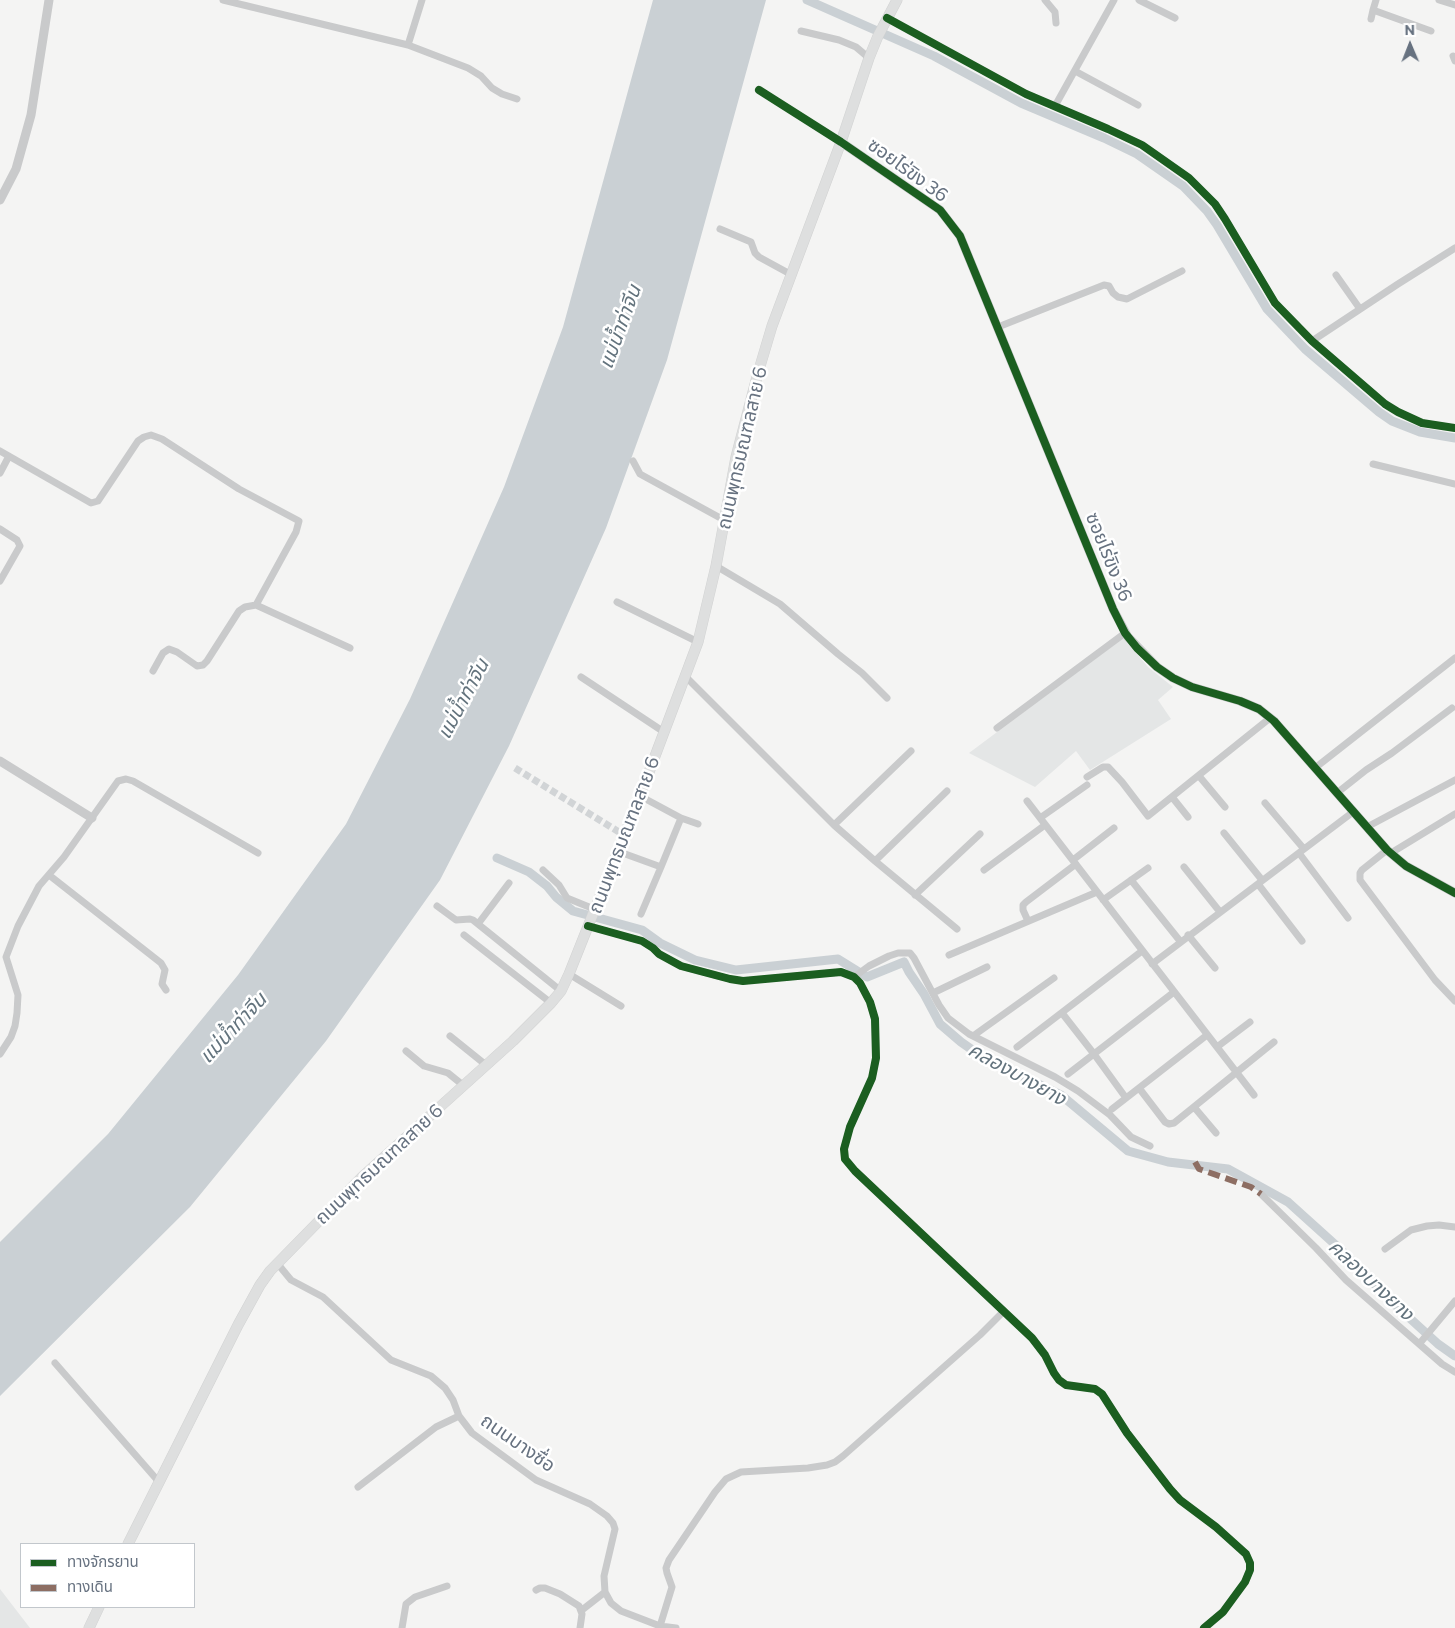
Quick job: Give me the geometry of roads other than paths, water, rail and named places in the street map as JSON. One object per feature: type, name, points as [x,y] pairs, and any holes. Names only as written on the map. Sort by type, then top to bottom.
[{"type":"main road","name":"ถนนพุทธมณฑลสาย 6","points":[[128,1543],[252,1298],[277,1263],[362,1177],[464,1086],[552,1003],[561,991],[640,796],[698,642],[716,566],[736,457],[772,326],[841,142],[869,58],[897,0]]},
{"type":"main road","points":[[89,1628],[99,1608]]},
{"type":"street","points":[[0,200],[16,169],[31,115],[49,0]]},
{"type":"street","points":[[223,0],[408,45],[468,68],[481,76],[492,88],[517,99]]},
{"type":"street","points":[[408,45],[422,0]]},
{"type":"street","points":[[1045,0],[1055,12],[1056,23]]},
{"type":"street","points":[[1055,106],[1114,0]]},
{"type":"street","points":[[1138,0],[1175,18]]},
{"type":"street","points":[[1372,19],[1376,0]]},
{"type":"street","points":[[1440,0],[1455,5]]},
{"type":"street","points":[[1373,10],[1431,31]]},
{"type":"street","points":[[886,20],[1026,94],[1142,145],[1189,178],[1215,204],[1226,219],[1275,303],[1312,341],[1378,398],[1398,412],[1422,423],[1455,428]]},
{"type":"street","points":[[801,31],[848,43],[869,58]]},
{"type":"street","points":[[1075,71],[1138,105]]},
{"type":"street","points":[[759,90],[841,142]]},
{"type":"street","name":"ซอยไร่ขิง 36","points":[[841,142],[940,210],[960,236],[1113,609],[1125,633],[1137,648],[1157,667],[1173,678],[1192,687],[1240,701],[1259,709],[1270,718],[1389,851],[1406,866],[1455,893]]},
{"type":"street","points":[[720,229],[751,242],[755,253],[759,257],[792,275]]},
{"type":"street","points":[[1312,341],[1455,248]]},
{"type":"street","points":[[998,326],[1104,285],[1109,286],[1118,297],[1127,299],[1182,271]]},
{"type":"street","points":[[1336,275],[1360,309]]},
{"type":"street","points":[[0,451],[91,504],[98,501],[138,441],[151,435],[239,489],[299,522],[296,532],[256,605]]},
{"type":"street","points":[[0,473],[9,456]]},
{"type":"street","points":[[633,461],[640,474],[724,520]]},
{"type":"street","points":[[1373,464],[1455,484]]},
{"type":"street","points":[[0,529],[17,540],[20,546],[0,581]]},
{"type":"street","points":[[716,566],[780,604],[862,673],[887,698]]},
{"type":"street","points":[[617,602],[698,642]]},
{"type":"street","points":[[153,671],[163,653],[169,649],[178,652],[194,665],[202,665],[207,661],[239,611],[245,607],[256,605],[350,648]]},
{"type":"street","points":[[997,728],[1125,633]]},
{"type":"street","points":[[1315,768],[1455,658]]},
{"type":"street","points":[[685,676],[834,825],[957,929]]},
{"type":"street","points":[[581,677],[664,732]]},
{"type":"street","points":[[1337,793],[1452,708]]},
{"type":"street","points":[[1040,818],[1103,767],[1108,767],[1122,782],[1148,816],[1270,718]]},
{"type":"street","points":[[834,825],[911,750]]},
{"type":"street","points":[[0,761],[92,818]]},
{"type":"street","points":[[1199,776],[1225,807]]},
{"type":"street","points":[[0,1054],[15,1026],[18,1000],[6,955],[39,886],[49,876],[116,783],[128,779],[258,853]]},
{"type":"street","points":[[1367,827],[1455,780]]},
{"type":"street","points":[[875,861],[947,791]]},
{"type":"street","points":[[640,796],[681,818],[698,824]]},
{"type":"street","points":[[1172,797],[1188,817]]},
{"type":"street","points":[[1027,801],[1254,1095]]},
{"type":"street","points":[[1265,803],[1348,918]]},
{"type":"street","points":[[1152,964],[1353,812]]},
{"type":"street","points":[[1455,814],[1389,851],[1360,873],[1360,880],[1435,980],[1455,1001]]},
{"type":"street","points":[[641,914],[681,818]]},
{"type":"street","points":[[984,870],[1045,825]]},
{"type":"street","points":[[1028,921],[1023,905],[1114,828]]},
{"type":"street","points":[[1224,833],[1302,940]]},
{"type":"street","points":[[915,895],[980,834]]},
{"type":"street","points":[[617,851],[661,866]]},
{"type":"street","points":[[1184,867],[1220,912]]},
{"type":"street","points":[[1103,900],[1148,868]]},
{"type":"street","points":[[543,870],[560,885],[568,898],[594,909]]},
{"type":"street","points":[[49,876],[161,962],[165,970],[162,984],[166,990]]},
{"type":"street","points":[[1131,880],[1180,941]]},
{"type":"street","points":[[478,924],[509,883]]},
{"type":"street","points":[[949,955],[1097,892]]},
{"type":"street","points":[[437,906],[456,920],[470,918],[561,991]]},
{"type":"street","points":[[588,926],[642,941],[659,954],[680,966],[730,979],[743,981],[832,972],[856,976],[866,992],[873,1011],[877,1052],[876,1068],[845,1142],[843,1154],[845,1159],[1032,1338],[1060,1380],[1066,1385],[1095,1389],[1102,1394],[1127,1433],[1170,1489],[1180,1500],[1216,1527],[1246,1554],[1250,1570],[1245,1582],[1223,1612],[1204,1628]]},
{"type":"street","points":[[464,935],[552,1003]]},
{"type":"street","points":[[1188,935],[1215,968]]},
{"type":"street","points":[[1017,1047],[1142,951]]},
{"type":"street","points":[[856,976],[869,966],[898,953],[910,953],[948,1018],[974,1036],[1070,1086],[1098,1106],[1131,1137],[1150,1146]]},
{"type":"street","points":[[933,993],[987,967]]},
{"type":"street","points":[[569,974],[621,1006]]},
{"type":"street","points":[[974,1036],[1054,978]]},
{"type":"street","points":[[1068,1074],[1174,992]]},
{"type":"street","points":[[1062,1013],[1126,1098]]},
{"type":"street","points":[[1217,1047],[1250,1022]]},
{"type":"street","points":[[1112,1109],[1207,1035]]},
{"type":"street","points":[[450,1036],[486,1065]]},
{"type":"street","points":[[1139,1088],[1165,1122],[1174,1123],[1274,1042]]},
{"type":"street","points":[[406,1051],[424,1066],[448,1074],[464,1086]]},
{"type":"street","points":[[1194,1107],[1216,1133]]},
{"type":"street","points":[[1261,1194],[1346,1280],[1421,1342],[1442,1364],[1455,1372]]},
{"type":"street","points":[[1386,1249],[1411,1230],[1439,1225],[1455,1227]]},
{"type":"street","name":"ถนนบางซื่อ","points":[[277,1263],[291,1280],[323,1297],[391,1360],[431,1376],[445,1388],[453,1400],[459,1416],[472,1433],[536,1480],[590,1504],[607,1516],[615,1529],[607,1560],[603,1593]]},
{"type":"street","points":[[1421,1342],[1455,1301]]},
{"type":"street","points":[[660,1626],[672,1588],[666,1573],[669,1560],[715,1492],[726,1479],[740,1472],[808,1468],[835,1462],[980,1335],[1004,1311]]},
{"type":"street","points":[[55,1363],[159,1482]]},
{"type":"street","points":[[358,1487],[436,1427],[459,1416]]},
{"type":"street","points":[[402,1628],[406,1604],[415,1597],[447,1586]]},
{"type":"street","points":[[536,1590],[545,1588],[560,1594],[575,1603],[582,1610]]},
{"type":"street","points":[[580,1628],[582,1610],[603,1593],[621,1611],[660,1626],[676,1628]]},
{"type":"water","name":"แม่น้ำท่าจีน","points":[[653,0],[766,0],[667,360],[606,528],[509,746],[440,880],[326,1041],[190,1207],[0,1396],[0,1242],[108,1134],[238,975],[346,824],[410,699],[504,487],[563,327]]},
{"type":"waterway","points":[[807,0],[934,56],[1021,103],[1137,154],[1183,186],[1207,211],[1267,309],[1305,349],[1392,421],[1420,432],[1455,438]]},
{"type":"waterway","name":"คลองบางยาง","points":[[497,858],[529,872],[573,911],[642,930],[660,943],[695,960],[736,970],[838,959],[867,977],[904,962],[940,1024],[961,1042],[981,1056],[1061,1095],[1128,1151],[1168,1162],[1228,1169],[1288,1202],[1339,1248],[1392,1302],[1438,1344],[1455,1356]]},
{"type":"tunnel","points":[[515,768],[624,835]]}]
